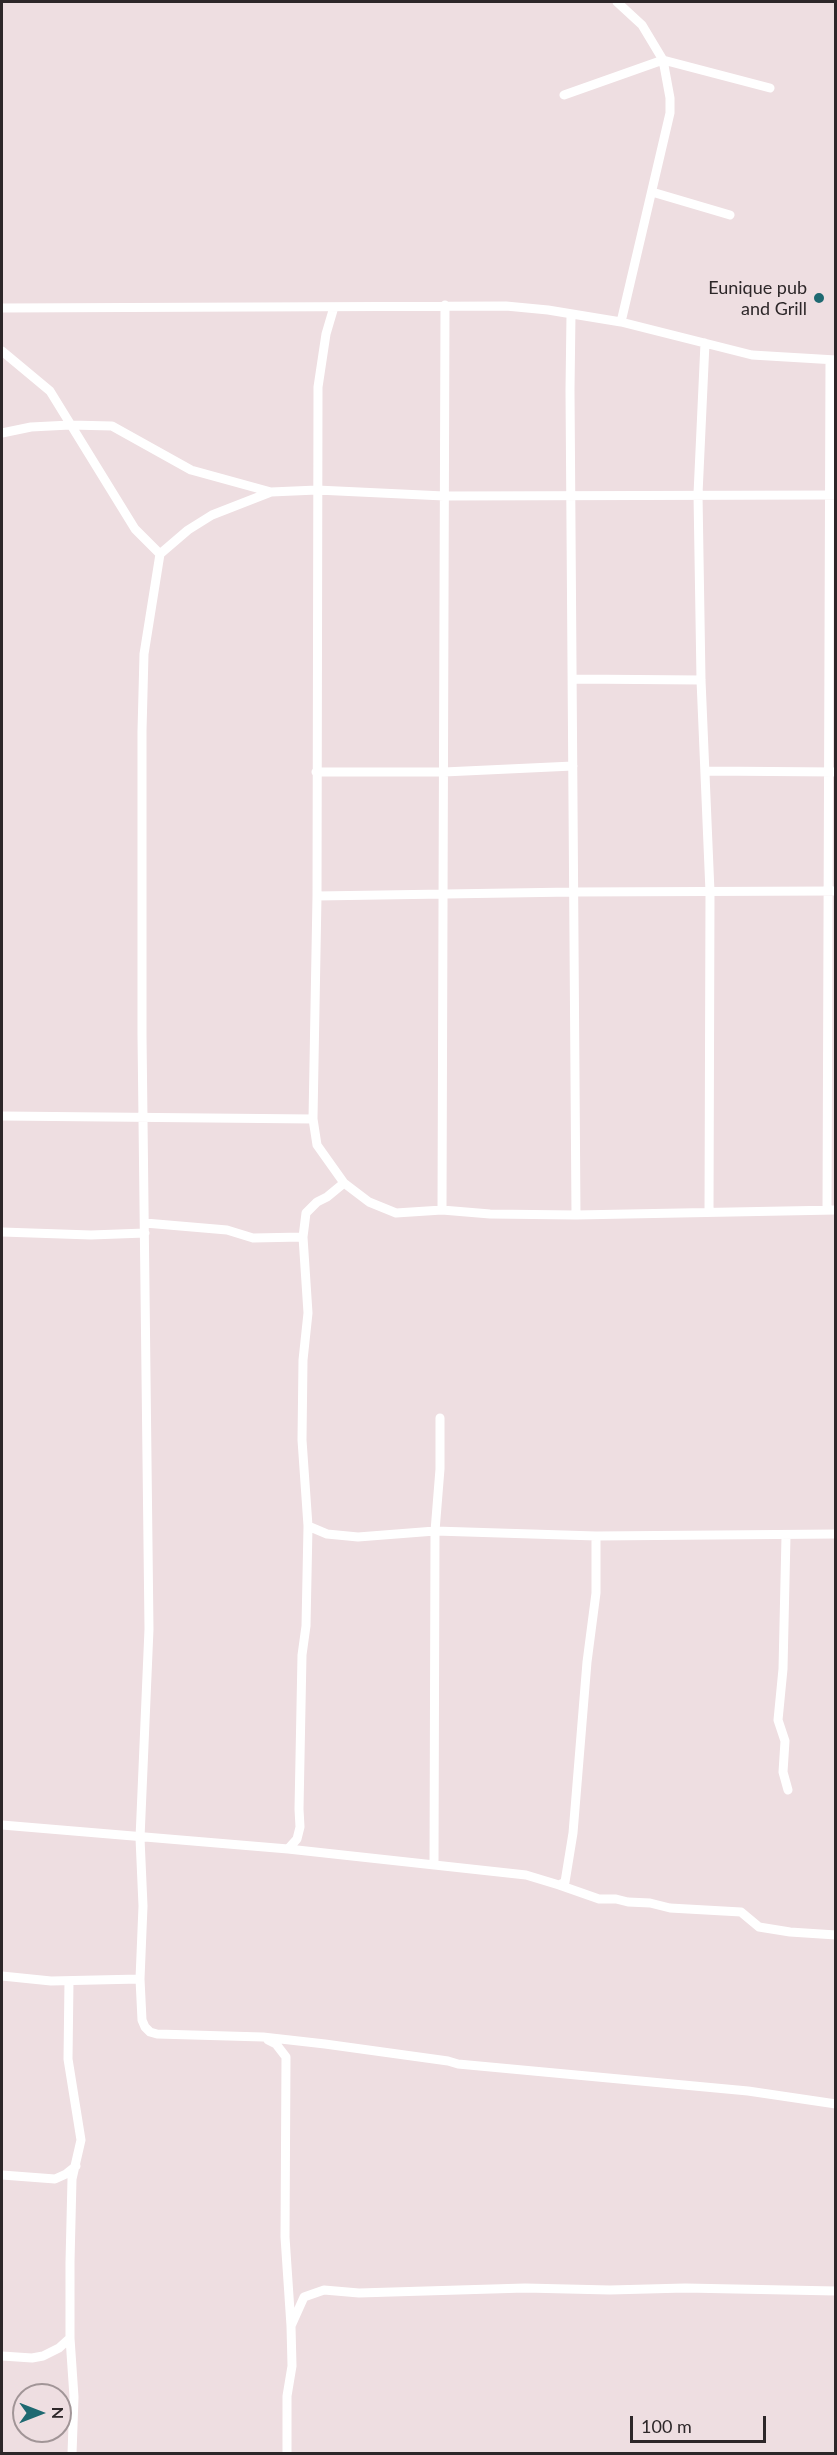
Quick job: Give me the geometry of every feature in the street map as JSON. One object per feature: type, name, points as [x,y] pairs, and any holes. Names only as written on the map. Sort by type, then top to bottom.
[{"type":"street","points":[[617,2],[642,25],[663,60],[668,82],[670,113],[621,322]]},
{"type":"street","points":[[564,95],[663,60],[770,88]]},
{"type":"street","points":[[652,192],[730,214]]},
{"type":"street","points":[[442,1210],[445,305]]},
{"type":"street","points":[[2,308],[506,306],[621,322],[752,355],[833,360],[831,1210],[576,1215],[490,1214],[442,1210],[396,1213],[369,1202],[344,1183],[318,1145],[313,1119],[318,896],[316,772],[318,387],[326,334],[334,307]]},
{"type":"street","points":[[572,314],[576,1215]]},
{"type":"street","points":[[705,343],[698,494],[701,680],[710,892],[709,1211]]},
{"type":"street","points":[[2,351],[50,391],[135,530],[160,554]]},
{"type":"street","points":[[2,433],[31,427],[112,426],[191,470],[271,492],[317,490],[444,496],[832,495]]},
{"type":"street","points":[[271,492],[212,515],[188,530],[160,554],[144,654],[142,731],[143,1116],[149,1629],[140,1838],[143,1906],[140,1978],[142,2020],[150,2032],[213,2037],[263,2037],[404,2054],[458,2064],[727,2089],[836,2104]]},
{"type":"street","points":[[573,678],[701,680]]},
{"type":"street","points":[[316,772],[444,772],[573,766]]},
{"type":"street","points":[[705,771],[832,772]]},
{"type":"street","points":[[318,896],[831,891]]},
{"type":"street","points":[[2,1116],[313,1119]]},
{"type":"street","points":[[288,1849],[297,1839],[300,1827],[302,1666],[306,1626],[308,1526],[302,1440],[303,1360],[308,1313],[303,1237],[306,1212],[344,1183]]},
{"type":"street","points":[[2,1232],[91,1235],[145,1228],[227,1230],[253,1238],[303,1237]]},
{"type":"street","points":[[434,1864],[435,1531],[441,1469],[440,1418]]},
{"type":"street","points":[[308,1526],[327,1534],[350,1536],[435,1531],[596,1536],[836,1534]]},
{"type":"street","points":[[559,1885],[565,1882],[573,1833],[587,1662],[596,1593],[596,1536]]},
{"type":"street","points":[[786,1536],[783,1669],[778,1720],[785,1741],[783,1772],[788,1790]]},
{"type":"street","points":[[2,1824],[140,1838],[288,1849],[526,1875],[600,1899],[616,1899],[670,1908],[741,1912],[759,1927],[836,1935]]},
{"type":"street","points":[[2,1976],[69,1981],[140,1978]]},
{"type":"street","points":[[69,1981],[68,2059],[81,2140],[72,2180],[70,2338],[74,2397],[72,2454]]},
{"type":"street","points":[[263,2037],[276,2044],[286,2057],[285,2237],[292,2366],[287,2396],[287,2454]]},
{"type":"street","points":[[2,2175],[55,2179],[76,2166]]},
{"type":"street","points":[[291,2326],[304,2297],[324,2289],[359,2293],[525,2288],[610,2290],[742,2288],[836,2291]]},
{"type":"street","points":[[2,2356],[32,2358],[43,2356],[59,2348],[70,2338]]},
{"type":"place","name":"Eunique pub and Grill","points":[[819,298]]}]
